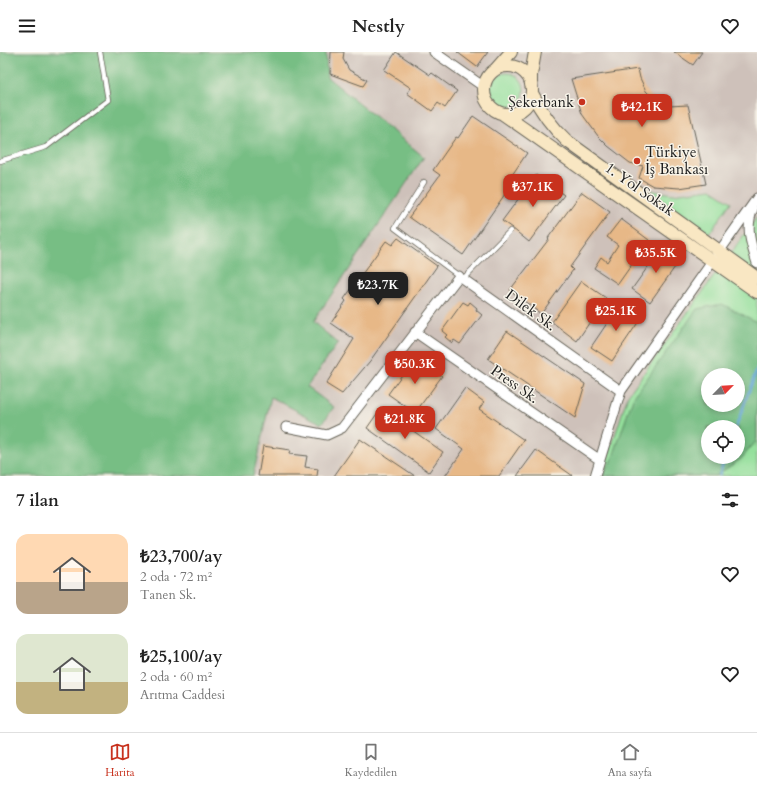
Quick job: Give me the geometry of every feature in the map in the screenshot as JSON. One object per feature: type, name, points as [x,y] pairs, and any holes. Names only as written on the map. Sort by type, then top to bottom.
[{"type":"main road","points":[[484,87],[486,81],[511,52]]},
{"type":"main road","name":"1. Yol Sokak","points":[[532,90],[531,75],[535,52]]},
{"type":"main road","name":"1. Yol Sokak","points":[[494,71],[508,66],[522,71],[527,76],[541,111],[567,142],[716,255],[757,292]]},
{"type":"main road","name":"1. Yol Sokak","points":[[484,87],[484,94],[487,101],[496,111],[503,114],[716,255],[757,278]]},
{"type":"main road","points":[[503,114],[519,112],[525,107],[532,90]]},
{"type":"street","points":[[434,52],[484,87]]},
{"type":"street","points":[[595,476],[621,391],[716,255],[757,200]]},
{"type":"street","points":[[757,200],[750,215],[749,225],[749,236],[757,264]]},
{"type":"street","points":[[286,427],[327,435],[342,428],[415,332],[461,277]]},
{"type":"street","name":"Dilek Sk.","points":[[461,277],[621,391]]},
{"type":"street","name":"Press Sk.","points":[[415,332],[600,460]]},
{"type":"lane","points":[[0,161],[46,147],[108,100],[100,52]]},
{"type":"lane","points":[[424,182],[395,228],[461,277],[510,231]]},
{"type":"shaded area","points":[[0,52],[757,52],[757,476],[0,476]]},
{"type":"green space","points":[[0,52],[326,52],[327,77],[424,157],[313,322],[338,343],[307,387],[334,407],[322,424],[271,397],[253,476],[0,476]]},
{"type":"green space","points":[[504,73],[510,73],[519,78],[523,84],[523,96],[519,102],[510,107],[504,107],[495,102],[490,93],[490,87],[495,78]]},
{"type":"green space","points":[[711,189],[731,202],[709,234],[648,190],[673,194]]},
{"type":"green space","points":[[757,217],[757,476],[602,476],[628,395]]},
{"type":"green space","points":[[722,304],[757,322],[757,440],[745,454],[745,420],[701,420],[701,464],[733,464],[715,476],[603,476],[613,457],[633,398],[697,309]]},
{"type":"building","points":[[331,52],[344,52],[343,59],[349,70],[367,80],[363,86],[330,74]]},
{"type":"building","points":[[396,52],[430,75],[432,73],[457,91],[445,108],[438,103],[432,111],[407,93],[411,88],[384,70]]},
{"type":"building","points":[[457,52],[488,52],[477,67]]},
{"type":"building","points":[[674,52],[702,52],[693,65]]},
{"type":"building","points":[[638,69],[646,91],[655,100],[669,106],[688,105],[706,184],[679,188],[653,186],[639,178],[643,166],[630,163],[608,146],[598,136],[582,114],[571,79]]},
{"type":"building","points":[[473,116],[527,153],[512,175],[516,178],[463,255],[409,217],[440,175],[433,170]]},
{"type":"building","points":[[536,175],[564,195],[529,242],[502,221]]},
{"type":"building","points":[[582,192],[610,212],[570,267],[573,270],[541,314],[510,290],[549,239],[548,238]]},
{"type":"building","points":[[621,219],[649,240],[618,284],[594,268],[601,257],[607,262],[618,245],[607,237]]},
{"type":"building","points":[[398,238],[437,266],[370,361],[342,394],[326,384],[354,339],[331,323],[346,301],[344,299],[386,241],[392,245]]},
{"type":"building","points":[[662,247],[680,260],[650,302],[632,289]]},
{"type":"building","points":[[581,281],[606,298],[577,341],[552,322]]},
{"type":"building","points":[[463,302],[468,305],[470,302],[482,315],[460,344],[454,340],[452,343],[445,337],[447,335],[442,331]]},
{"type":"building","points":[[620,304],[641,318],[612,361],[591,347]]},
{"type":"building","points":[[507,331],[585,384],[575,418],[488,359]]},
{"type":"building","points":[[415,357],[442,376],[415,413],[388,394]]},
{"type":"building","points":[[465,388],[484,402],[479,409],[524,440],[499,476],[445,476],[464,449],[436,429]]},
{"type":"building","points":[[381,408],[443,452],[429,472],[367,428]]},
{"type":"building","points":[[360,439],[415,476],[334,476]]},
{"type":"building","points":[[263,446],[290,450],[289,454],[307,456],[305,467],[318,469],[317,476],[258,476]]},
{"type":"building","points":[[536,450],[573,476],[517,476]]},
{"type":"waterway","points":[[739,420],[757,369]]},
{"type":"waterway","points":[[719,476],[723,464]]},
{"type":"place","name":"Şekerbank","points":[[582,102]]},
{"type":"place","name":"Türkiye İş Bankası","points":[[637,161]]}]
